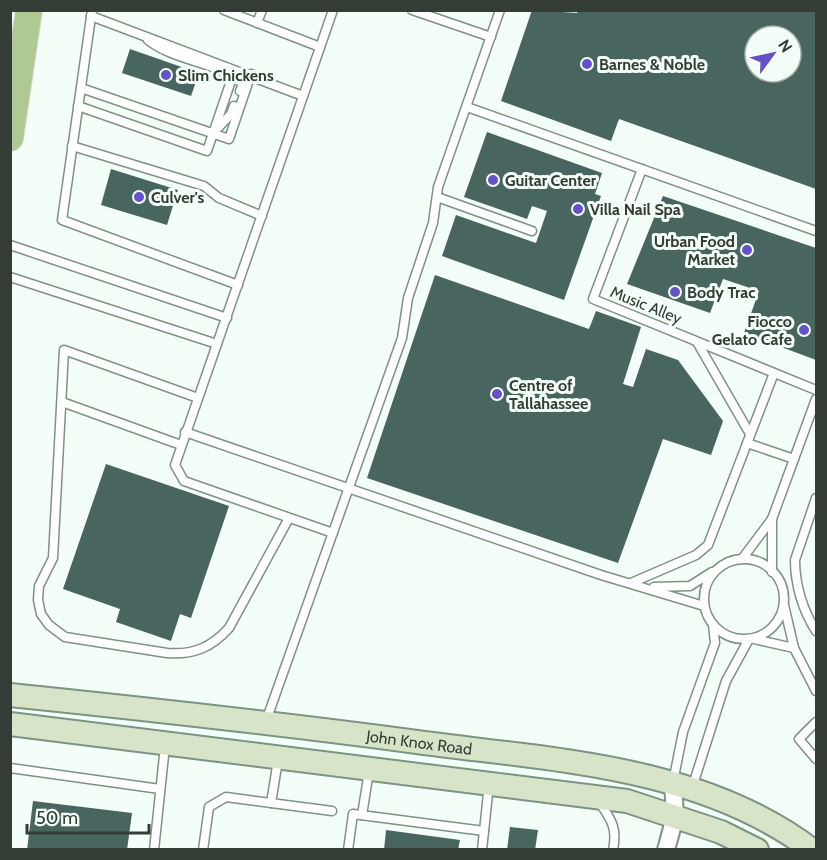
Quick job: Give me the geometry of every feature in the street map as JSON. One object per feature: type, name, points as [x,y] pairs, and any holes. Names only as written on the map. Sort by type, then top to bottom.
[{"type":"main road","points":[[10,138],[28,10]]},
{"type":"main road","name":"John Knox Road","points":[[10,695],[266,722],[597,766],[682,785],[729,803],[812,849]]},
{"type":"main road","name":"John Knox Road","points":[[10,724],[627,801],[720,832],[757,849]]},
{"type":"street","points":[[666,849],[682,785]]},
{"type":"lane","points":[[224,10],[320,47]]},
{"type":"lane","points":[[257,23],[262,10]]},
{"type":"lane","points":[[333,10],[175,465],[184,481],[333,533]]},
{"type":"lane","points":[[412,10],[491,36]]},
{"type":"lane","points":[[266,722],[402,338],[408,298],[433,223],[437,197],[500,10]]},
{"type":"lane","points":[[238,285],[62,220],[92,13],[303,96]]},
{"type":"lane","points":[[78,106],[207,151],[213,134],[231,114],[243,84],[233,75],[162,51],[141,34]]},
{"type":"lane","points":[[81,88],[229,139],[250,74]]},
{"type":"lane","points":[[467,107],[816,231]]},
{"type":"lane","points":[[72,146],[204,186],[219,198],[262,216]]},
{"type":"lane","name":"Music Alley","points":[[642,169],[593,299],[816,390]]},
{"type":"lane","points":[[437,197],[532,231]]},
{"type":"lane","points":[[10,245],[227,318]]},
{"type":"lane","points":[[10,277],[217,344]]},
{"type":"lane","points":[[696,342],[750,434]]},
{"type":"lane","points":[[198,398],[64,350],[52,558],[39,586],[38,600],[41,614],[49,625],[65,637],[168,653],[183,654],[201,650],[220,639],[228,628],[289,518]]},
{"type":"lane","points":[[631,583],[696,555],[708,545],[774,373]]},
{"type":"lane","points":[[742,559],[772,519],[816,399]]},
{"type":"lane","points":[[62,402],[181,445]]},
{"type":"lane","points":[[186,432],[704,606]]},
{"type":"lane","points":[[747,443],[794,459]]},
{"type":"lane","points":[[816,498],[795,560],[801,598],[816,632]]},
{"type":"lane","points":[[772,519],[772,572]]},
{"type":"lane","points":[[648,588],[690,586],[729,562],[742,559],[755,561],[772,572],[782,588],[794,648],[816,691]]},
{"type":"lane","points":[[682,785],[683,732],[715,643],[713,624],[704,606],[704,592],[709,579],[717,569]]},
{"type":"lane","points":[[682,785],[726,681],[751,639],[775,625],[784,601]]},
{"type":"lane","points":[[713,624],[728,636],[794,648]]},
{"type":"lane","points":[[816,722],[799,739],[816,759]]},
{"type":"lane","points":[[154,849],[166,742]]},
{"type":"lane","points":[[272,803],[279,756]]},
{"type":"lane","points":[[10,768],[160,789]]},
{"type":"lane","points":[[362,815],[369,768]]},
{"type":"lane","points":[[482,849],[489,783]]},
{"type":"lane","points":[[203,849],[209,807],[214,801],[225,797],[332,811]]},
{"type":"lane","points":[[597,797],[611,820],[616,835],[613,849]]},
{"type":"lane","points":[[348,849],[353,814],[484,831]]},
{"type":"building","points":[[532,10],[577,13],[578,10],[816,10],[816,189],[619,119],[611,141],[501,101]]},
{"type":"building","name":"Slim Chickens","points":[[130,49],[199,73],[191,96],[122,73]]},
{"type":"building","points":[[487,132],[602,173],[595,194],[601,196],[564,300],[442,256],[456,215],[536,243],[547,211],[532,206],[527,219],[464,197]]},
{"type":"building","name":"Culver's","points":[[111,169],[178,190],[167,225],[101,205]]},
{"type":"building","points":[[663,196],[816,248],[816,360],[744,333],[759,291],[723,279],[710,313],[627,284]]},
{"type":"building","points":[[435,275],[589,329],[596,311],[641,327],[623,384],[633,387],[646,349],[678,360],[723,421],[711,455],[663,439],[618,563],[367,478]]},
{"type":"building","points":[[106,464],[229,506],[191,618],[180,614],[171,641],[116,622],[120,609],[63,589]]},
{"type":"building","points":[[33,801],[132,813],[127,850],[27,850]]},
{"type":"building","points":[[510,827],[538,830],[535,850],[507,850]]},
{"type":"building","points":[[386,830],[460,840],[458,850],[384,850]]},
{"type":"place","name":"Barnes & Noble","points":[[587,64]]},
{"type":"place","name":"Slim Chickens","points":[[166,75]]},
{"type":"place","name":"Guitar Center","points":[[493,180]]},
{"type":"place","name":"Culver's","points":[[139,197]]},
{"type":"place","name":"Villa Nail Spa","points":[[578,209]]},
{"type":"place","name":"Urban Food Market","points":[[747,250]]},
{"type":"place","name":"Body Trac","points":[[675,292]]},
{"type":"place","name":"Fiocco Gelato Cafe","points":[[804,330]]},
{"type":"place","name":"Centre of Tallahassee","points":[[497,394]]}]
